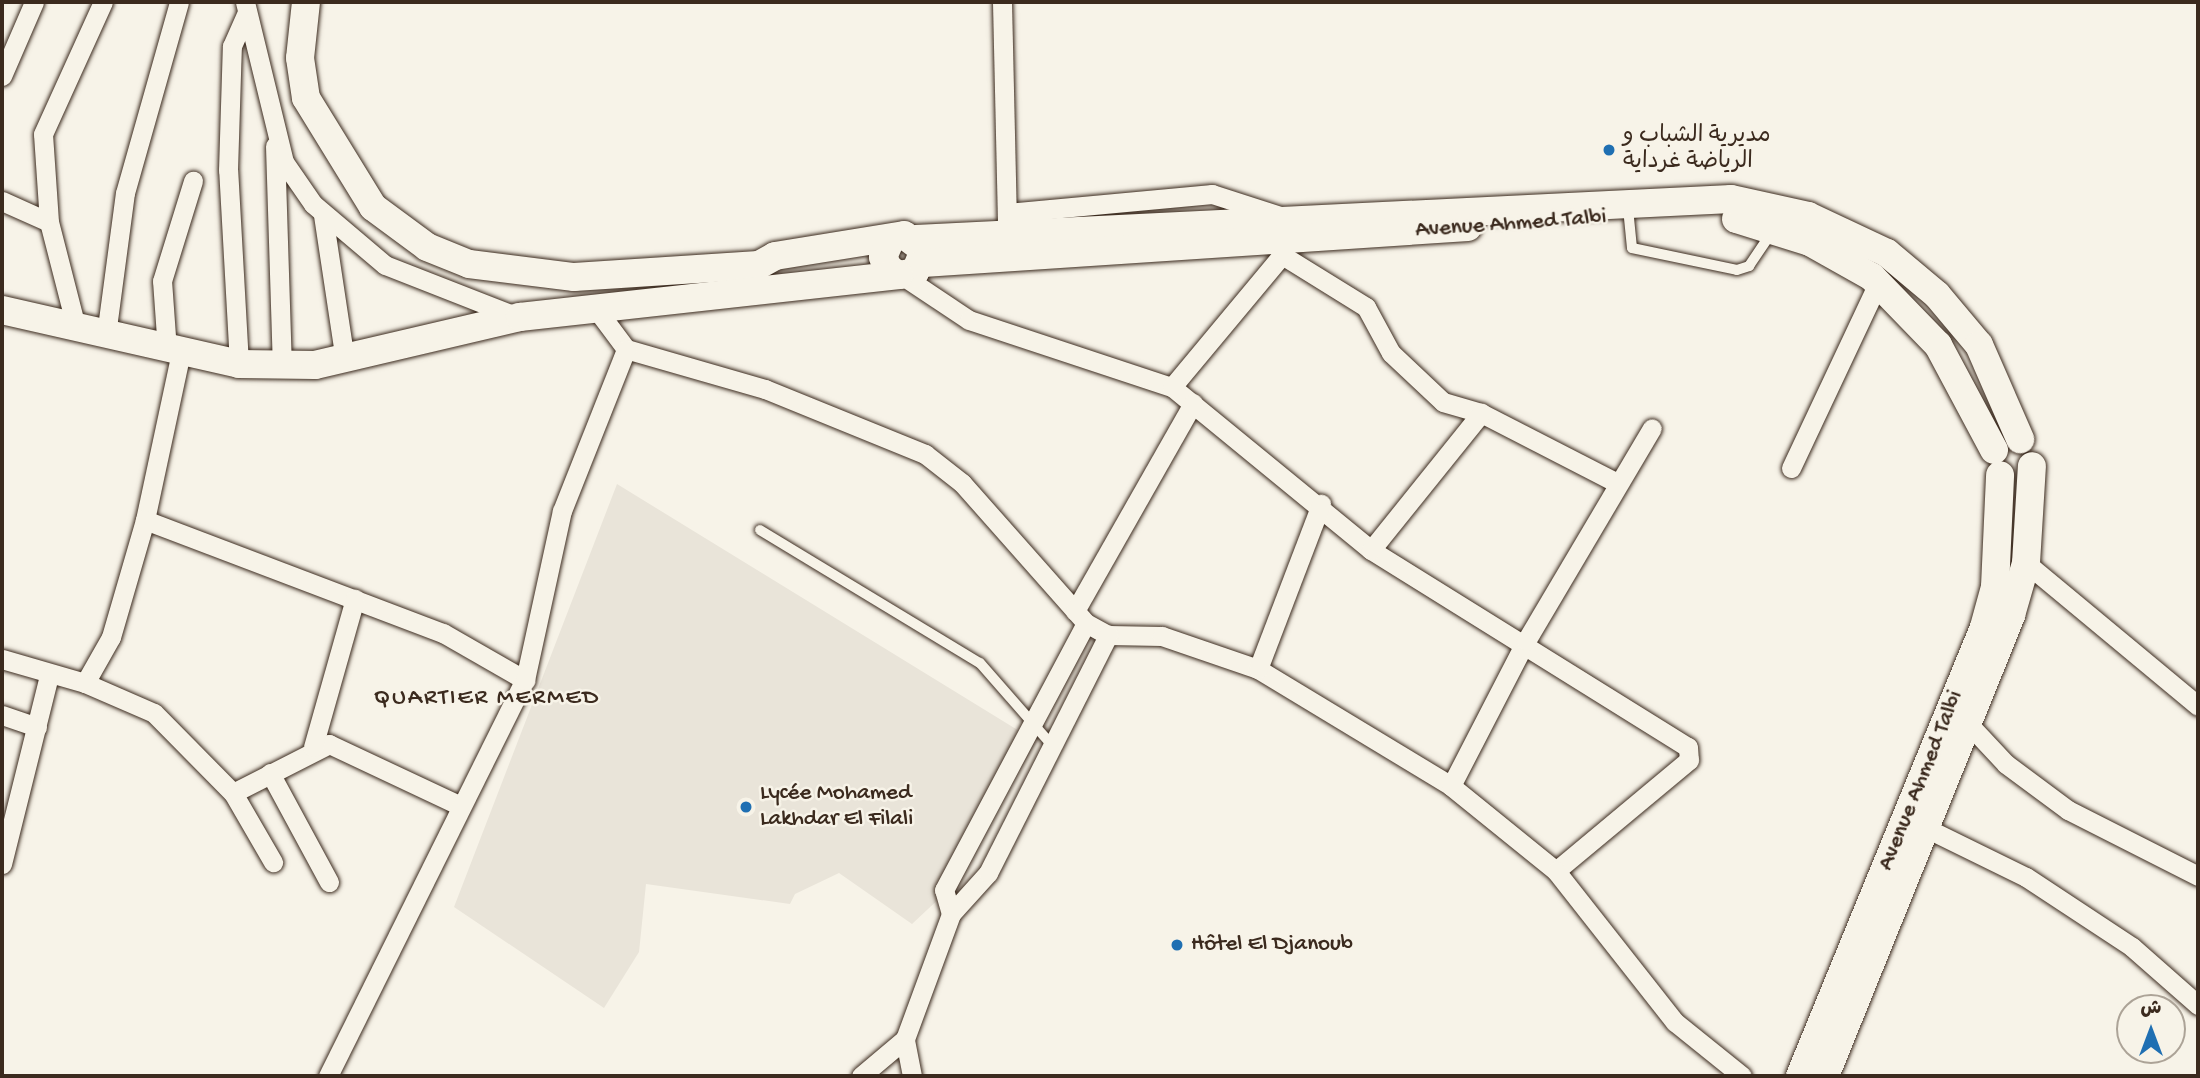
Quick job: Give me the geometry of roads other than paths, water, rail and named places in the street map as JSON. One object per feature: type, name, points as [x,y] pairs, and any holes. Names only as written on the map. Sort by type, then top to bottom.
[{"type":"main road","points":[[306,2],[300,58],[306,99],[373,207],[427,247],[469,264],[574,277],[759,265],[785,272],[906,261]]},
{"type":"main road","name":"Avenue Ahmed Talbi","points":[[906,261],[1284,238],[1628,209],[1723,218],[1777,218],[1878,283],[1938,345],[1997,463],[1995,587],[1961,715],[1800,1076]]},
{"type":"main road","points":[[1777,218],[1887,253],[1937,295],[1979,345],[2020,439],[2030,447],[2032,466],[2026,563],[1961,715],[1928,829],[1825,1076]]},
{"type":"main road","points":[[2,310],[239,364],[282,365],[345,360],[520,317],[594,306],[758,295],[906,261],[1007,224],[1284,238]]},
{"type":"main road","points":[[2020,439],[2004,440],[1997,463],[2018,478],[2032,466]]},
{"type":"street","points":[[2,76],[34,2]]},
{"type":"street","points":[[76,327],[49,222],[44,125],[103,2]]},
{"type":"street","points":[[106,335],[125,193],[179,2]]},
{"type":"street","points":[[1002,2],[1007,224]]},
{"type":"street","points":[[246,7],[284,162],[323,215],[410,279],[520,317]]},
{"type":"street","points":[[239,364],[228,170],[232,46],[246,7]]},
{"type":"street","points":[[275,132],[282,365]]},
{"type":"street","points":[[85,683],[111,637],[145,520],[174,351],[162,281],[193,181]]},
{"type":"street","points":[[2,201],[49,222]]},
{"type":"street","points":[[323,215],[345,360]]},
{"type":"street","points":[[1172,387],[1284,238],[1366,307],[1391,353],[1429,393],[1453,409],[1481,413],[1617,483]]},
{"type":"street","points":[[906,261],[937,302],[969,320],[1172,387],[1321,504],[1371,550],[1526,641],[1692,753],[1556,871]]},
{"type":"street","points":[[1791,468],[1878,283]]},
{"type":"street","points":[[594,306],[626,349],[765,389],[925,454],[962,483],[1080,617],[1108,635],[1155,634],[1258,669],[1451,786],[1556,871],[1675,1023],[1742,1076]]},
{"type":"street","points":[[328,1076],[525,680],[562,511],[626,349]]},
{"type":"street","points":[[951,914],[944,890],[1033,728],[1080,617],[1193,403]]},
{"type":"street","points":[[1371,550],[1481,413]]},
{"type":"street","points":[[1451,786],[1526,641],[1617,483],[1652,428]]},
{"type":"street","points":[[1258,669],[1321,504]]},
{"type":"street","points":[[145,520],[461,641],[525,680]]},
{"type":"street","points":[[2026,563],[2198,706]]},
{"type":"street","points":[[313,747],[355,599]]},
{"type":"street","points":[[862,1076],[905,1039],[951,914],[988,873],[1108,635]]},
{"type":"street","points":[[2,659],[49,676],[85,683],[154,713],[233,793],[273,862]]},
{"type":"street","points":[[2,864],[49,676]]},
{"type":"street","points":[[2,715],[37,727]]},
{"type":"street","points":[[1961,715],[2006,764],[2068,810],[2198,876]]},
{"type":"street","points":[[233,793],[313,747],[356,752],[461,806]]},
{"type":"street","points":[[270,773],[328,882]]},
{"type":"street","points":[[1928,829],[2034,882],[2132,947],[2198,1005]]},
{"type":"street","points":[[905,1039],[912,1076]]},
{"type":"lane","points":[[1628,209],[1632,248],[1737,270],[1749,266],[1777,218]]},
{"type":"lane","points":[[760,530],[980,663],[1033,728],[1051,744]]},
{"type":"place","name":"مديرية الشباب و الرياضة غرداية","points":[[1609,150]]},
{"type":"place","name":"Lycée Mohamed Lakhdar El Filali","points":[[746,807]]},
{"type":"place","name":"Hôtel El Djanoub","points":[[1177,945]]},
{"type":"district","name":"QUARTIER MERMED","points":[[487,699]]}]
